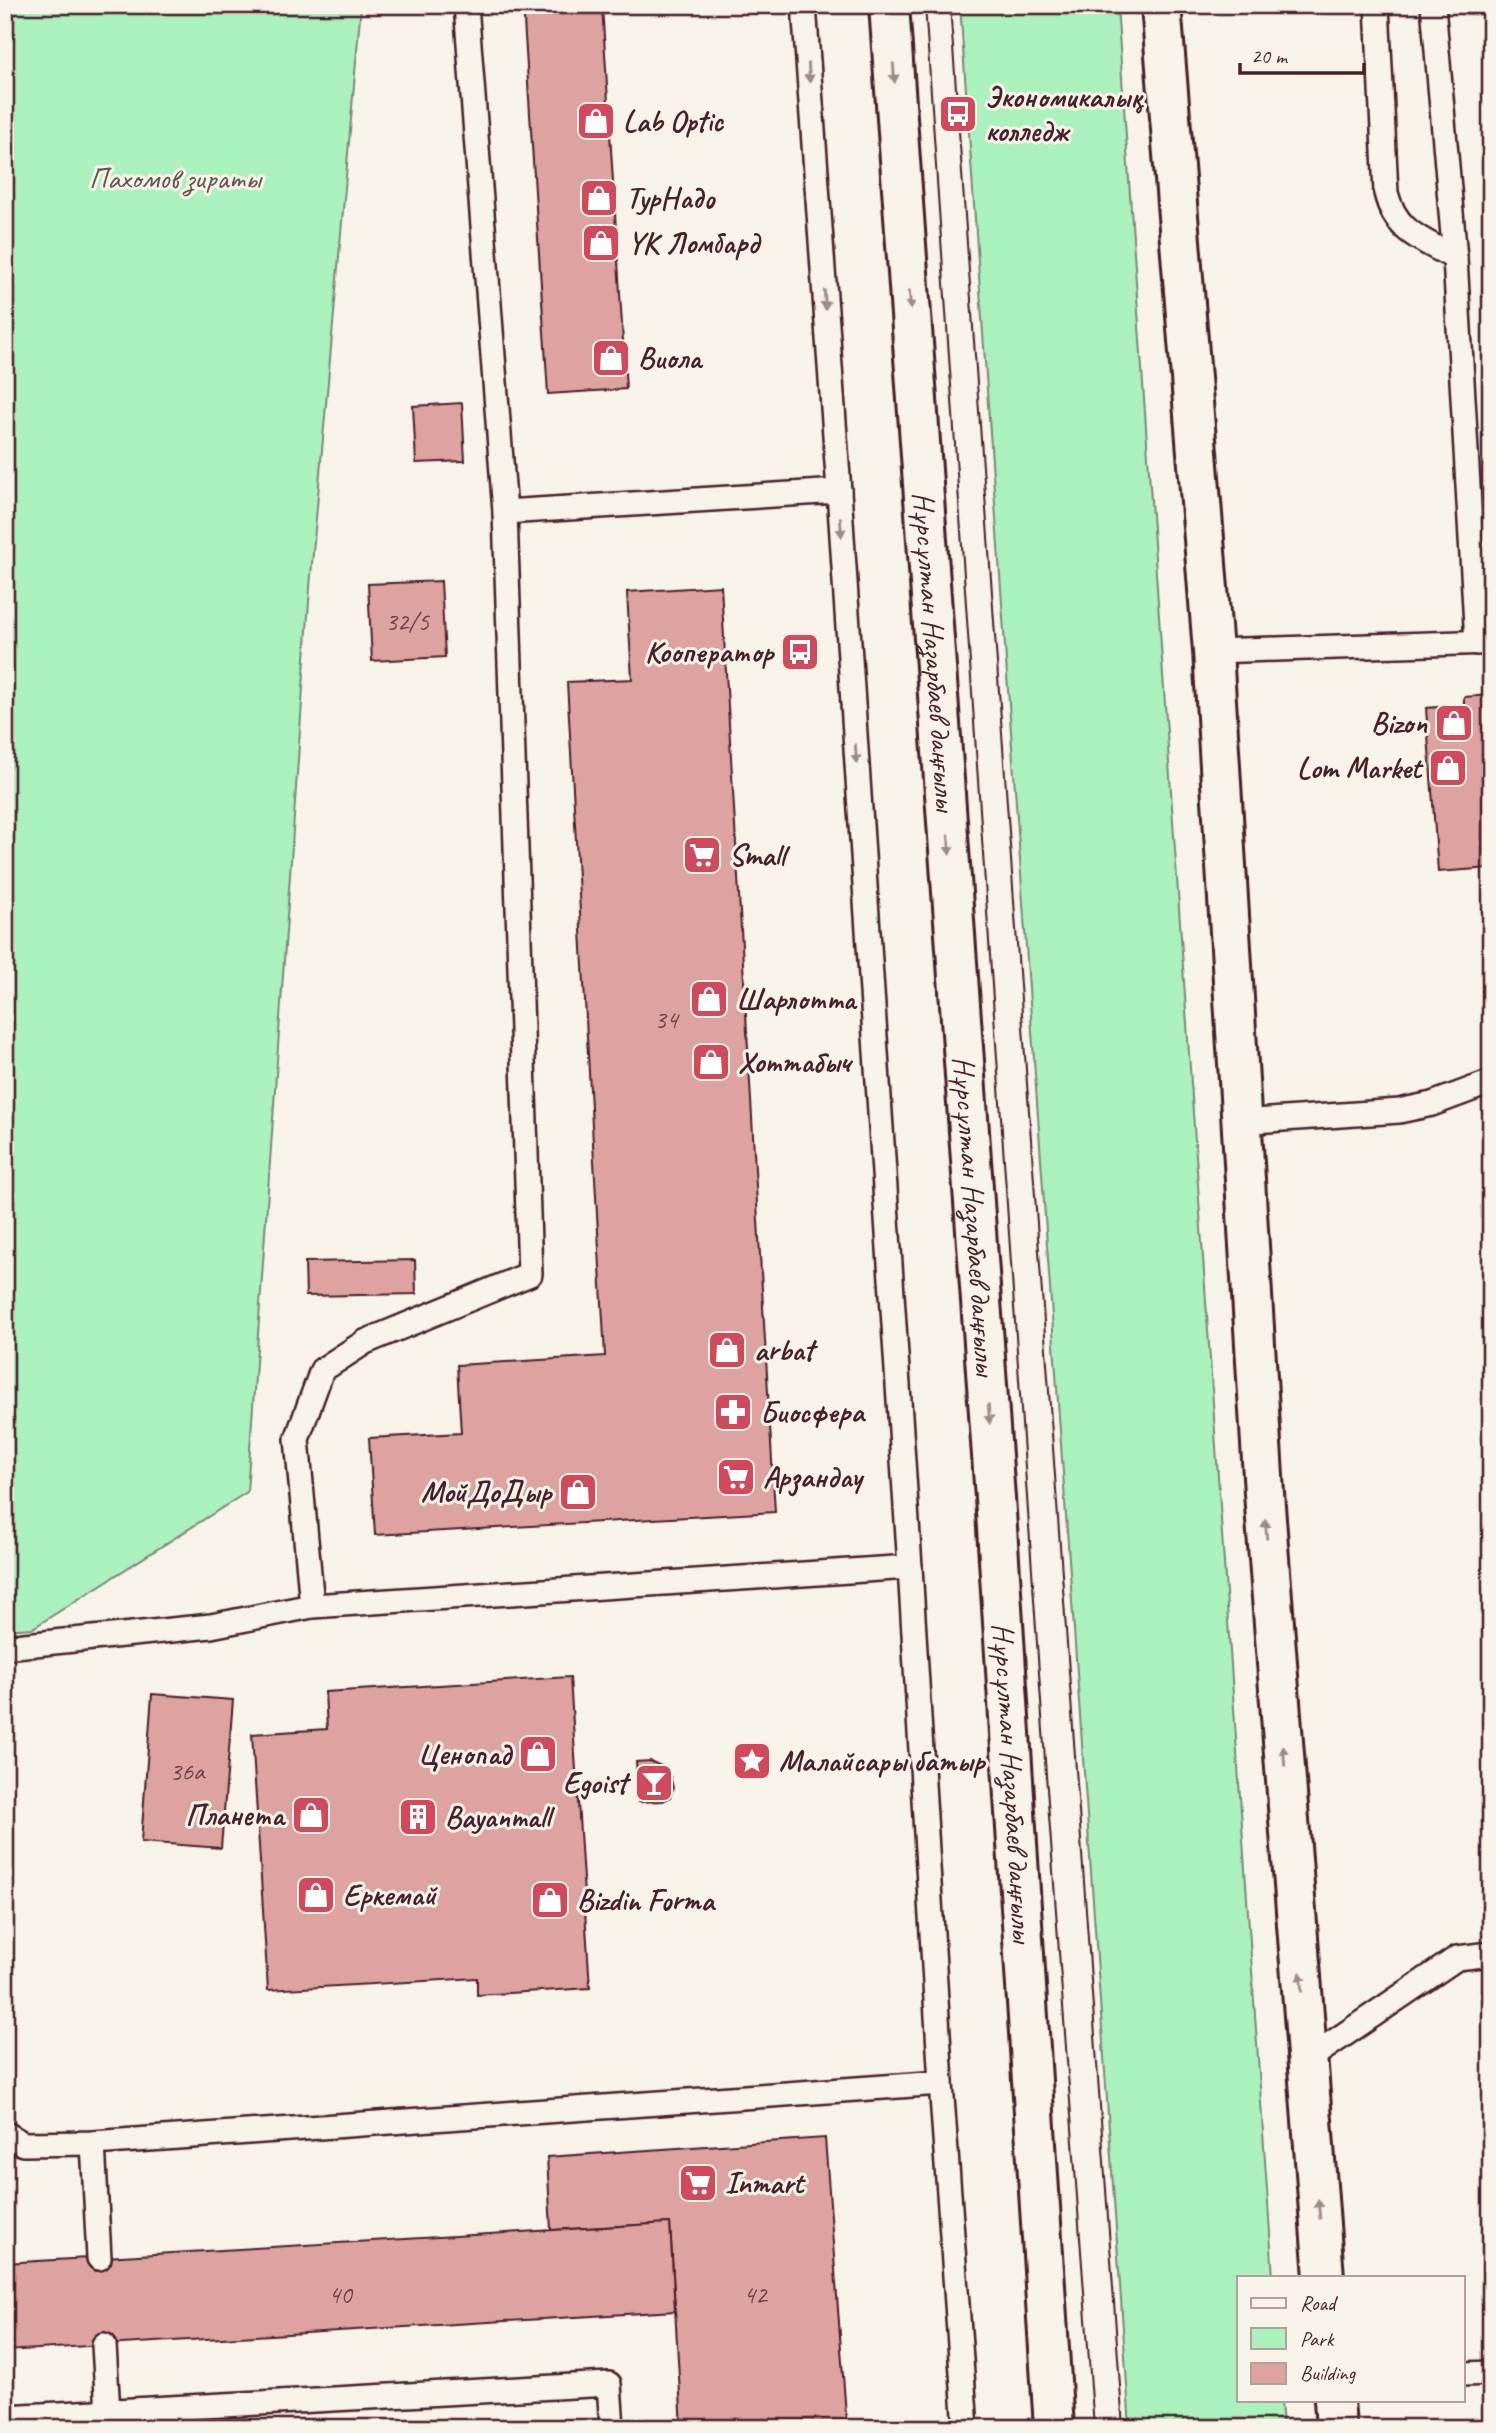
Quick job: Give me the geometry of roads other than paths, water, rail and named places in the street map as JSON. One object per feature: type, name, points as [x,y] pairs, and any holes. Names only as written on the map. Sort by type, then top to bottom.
[{"type":"main road","name":"Нұрсұлтан Назарбаев даңғылы","points":[[889,5],[995,1498],[1055,2428]]},
{"type":"main road","points":[[1161,5],[1213,651],[1264,1493],[1324,2276]]},
{"type":"main road","points":[[1334,2402],[1336,2428]]},
{"type":"lane","points":[[312,1606],[297,1439],[322,1370],[365,1342],[530,1274],[505,512],[466,5]]},
{"type":"lane","points":[[804,5],[839,491],[941,2083],[966,2428]]},
{"type":"lane","points":[[1377,5],[1386,193],[1391,213],[1405,229],[1455,258]]},
{"type":"lane","points":[[1213,651],[1484,642],[1433,5]]},
{"type":"lane","points":[[505,512],[839,491]]},
{"type":"lane","points":[[1241,1122],[1399,1111],[1432,1104],[1491,1082]]},
{"type":"lane","points":[[5,1647],[211,1626],[312,1606],[910,1567]]},
{"type":"lane","points":[[1307,2060],[1457,1958],[1491,1954]]},
{"type":"lane","points":[[5,2133],[23,2144],[93,2143],[941,2083]]},
{"type":"lane","points":[[93,2143],[99,2258]]},
{"type":"lane","points":[[104,2345],[108,2412]]},
{"type":"lane","points":[[1464,2374],[1491,2373]]},
{"type":"lane","points":[[5,2417],[610,2384],[612,2428]]},
{"type":"tram line","points":[[925,5],[1046,1775],[1094,2428]]},
{"type":"tram line","points":[[950,5],[1123,2428]]},
{"type":"place","name":"Экономикалық колледж","points":[[958,114]]},
{"type":"place","name":"Lab Optic","points":[[596,121]]},
{"type":"place","name":"ТурНадо","points":[[599,198]]},
{"type":"place","name":"YK Ломбард","points":[[601,243]]},
{"type":"place","name":"Виола","points":[[611,358]]},
{"type":"place","name":"Кооператор","points":[[800,652]]},
{"type":"place","name":"Bizon","points":[[1454,723]]},
{"type":"place","name":"Lom Market","points":[[1448,768]]},
{"type":"place","name":"Small","points":[[702,855]]},
{"type":"place","name":"Шарлотта","points":[[709,999]]},
{"type":"place","name":"Хоттабыч","points":[[711,1062]]},
{"type":"place","name":"arbat","points":[[727,1350]]},
{"type":"place","name":"Биосфера","points":[[733,1412]]},
{"type":"place","name":"Арзандау","points":[[736,1477]]},
{"type":"place","name":"МойДоДыр","points":[[578,1492]]},
{"type":"place","name":"Ценопад","points":[[538,1754]]},
{"type":"place","name":"Малайсары батыр","points":[[752,1761]]},
{"type":"place","name":"Egoist","points":[[654,1783]]},
{"type":"place","name":"Планета","points":[[311,1815]]},
{"type":"place","name":"Bayanmall","points":[[418,1817]]},
{"type":"place","name":"Еркемай","points":[[316,1895]]},
{"type":"place","name":"Bizdin Forma","points":[[550,1900]]},
{"type":"place","name":"Inmart","points":[[698,2183]]},
{"type":"park label","name":"Пахомов зираты","points":[[175,178]]}]
